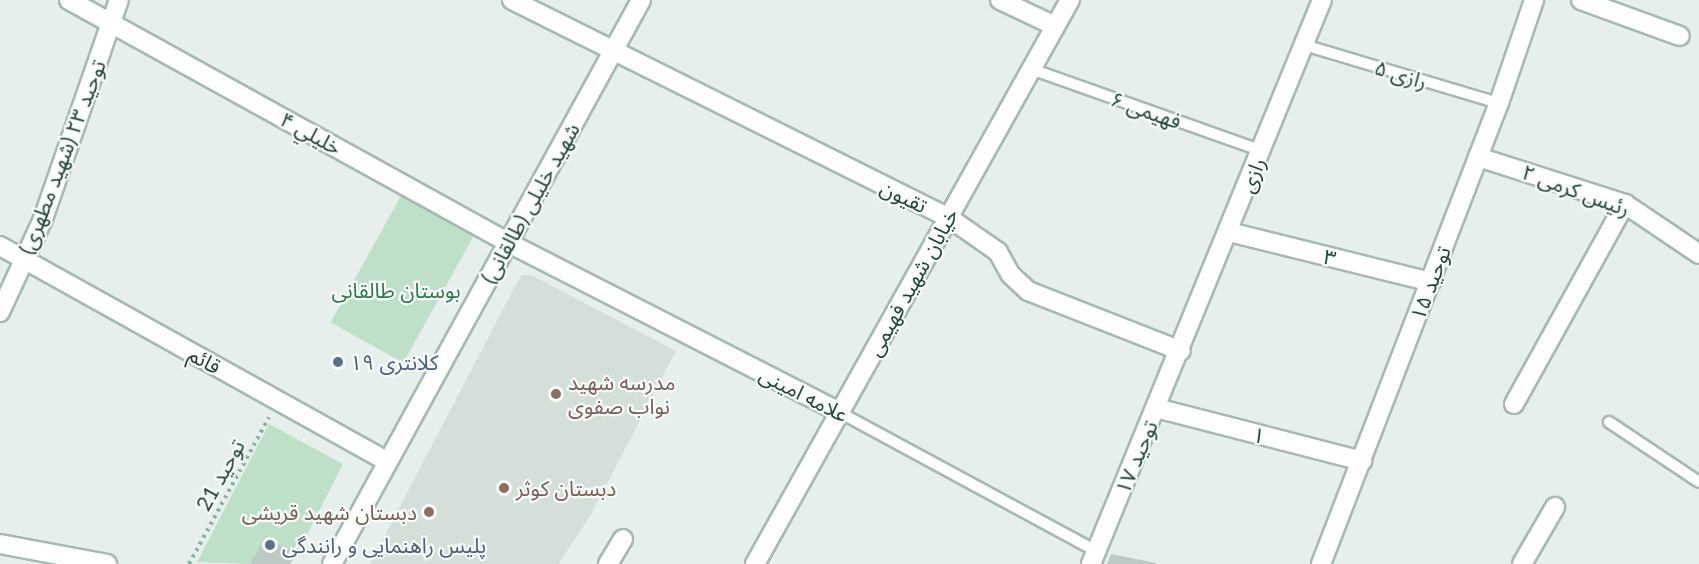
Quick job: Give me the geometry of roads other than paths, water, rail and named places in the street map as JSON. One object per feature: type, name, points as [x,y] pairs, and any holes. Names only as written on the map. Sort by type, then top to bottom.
[{"type":"street","name":"خليلي ۴","points":[[69,0],[509,243]]},
{"type":"street","name":"توحید ۲۳ (شهید مطهری)","points":[[0,312],[43,219],[119,0]]},
{"type":"street","name":"تقیون","points":[[512,0],[612,53],[948,218],[998,252],[1011,275],[1028,291],[1181,351]]},
{"type":"street","name":"شهید خلیلی (طالقانی)","points":[[332,564],[386,461],[509,243],[641,0]]},
{"type":"street","points":[[1000,0],[1055,26]]},
{"type":"street","name":"خیابان شهید فهیمی","points":[[755,564],[1070,0]]},
{"type":"street","name":"رازی","points":[[1181,351],[1322,0]]},
{"type":"street","name":"توحید ۱۵","points":[[1321,564],[1499,103],[1534,0]]},
{"type":"street","points":[[1581,0],[1680,36]]},
{"type":"street","name":"رئیس کرمی ۲","points":[[1478,157],[1625,204],[1699,254]]},
{"type":"street","points":[[1514,404],[1625,204]]},
{"type":"street","name":"۳","points":[[1229,232],[1431,282]]},
{"type":"street","name":"علامه امینی","points":[[509,243],[839,412]]},
{"type":"street","name":"قائم","points":[[0,246],[386,461]]},
{"type":"street","name":"توحید ۱۷","points":[[1094,557],[1181,351]]},
{"type":"street","name":"۱","points":[[1156,408],[1362,461]]},
{"type":"street","points":[[1522,564],[1555,507]]},
{"type":"street","points":[[608,564],[623,539]]},
{"type":"street","points":[[0,544],[107,564]]},
{"type":"lane","name":"رازی ۵","points":[[1304,45],[1499,103]]},
{"type":"lane","name":"فهیمی ۶","points":[[1031,69],[1262,151]]},
{"type":"lane","name":"علامه امینی","points":[[839,412],[1094,557]]},
{"type":"lane","points":[[1609,422],[1699,482]]},
{"type":"place","name":"کلانتری ۱۹","points":[[338,362]]},
{"type":"place","name":"مدرسه شهید نواب صفوی","points":[[556,394]]},
{"type":"place","name":"دبستان کوثر","points":[[504,488]]},
{"type":"place","name":"دبستان شهید قریشی","points":[[429,512]]},
{"type":"place","name":"پلیس راهنمایی و رانندگی","points":[[270,545]]},
{"type":"park label","name":"بوستان طالقانی","points":[[396,290]]}]
